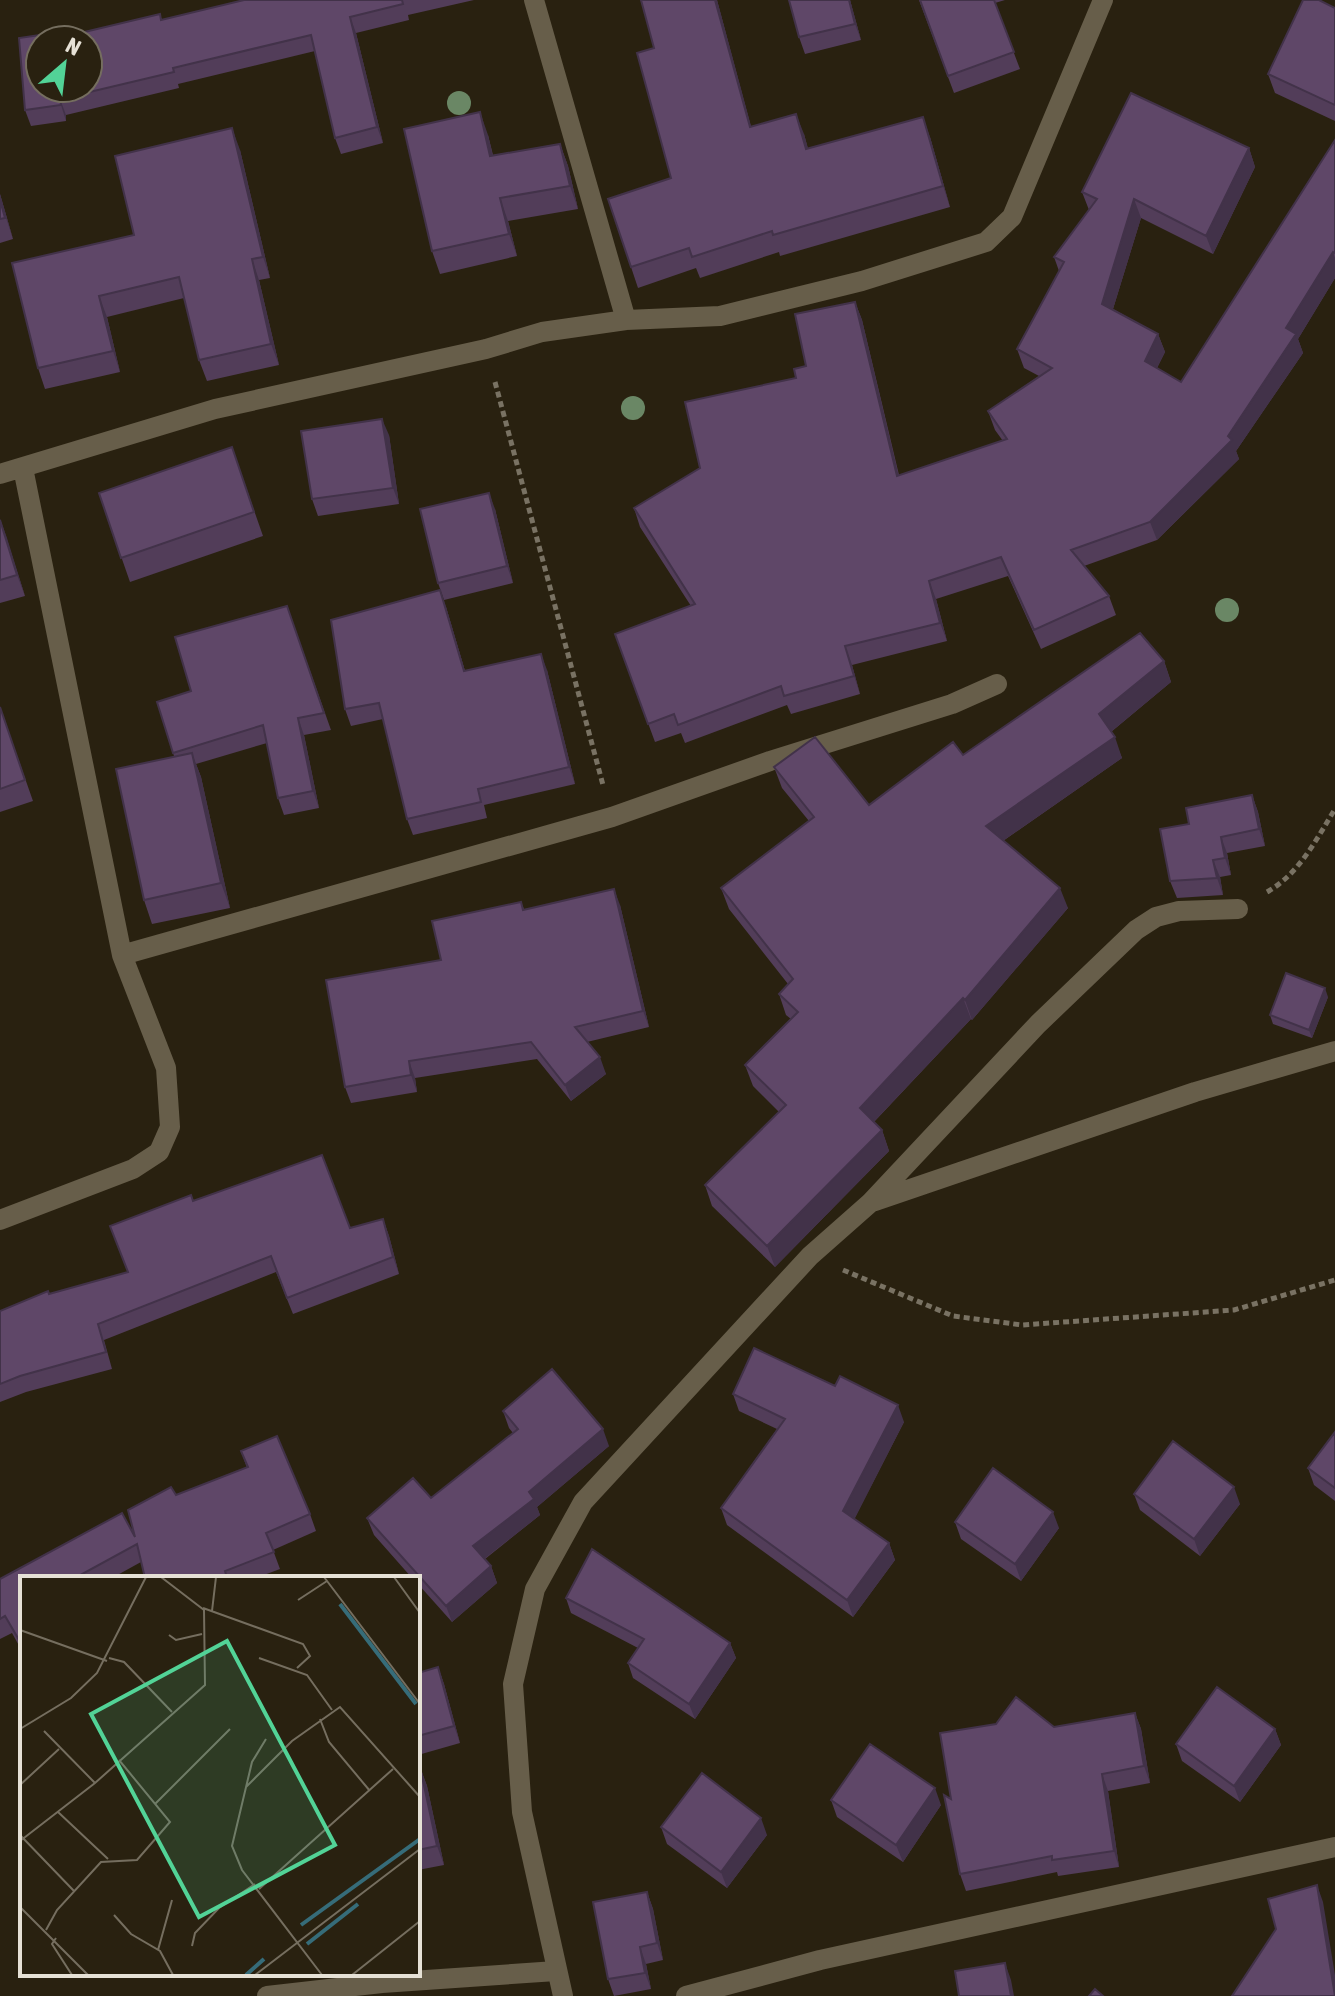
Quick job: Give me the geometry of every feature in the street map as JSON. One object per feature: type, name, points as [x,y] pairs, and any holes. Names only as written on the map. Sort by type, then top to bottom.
[{"type":"street","points":[[534,0],[626,320]]},
{"type":"street","points":[[0,474],[215,409],[486,349],[542,332],[626,320],[720,316],[862,281],[986,242],[1012,217],[1103,0]]},
{"type":"street","points":[[0,1220],[133,1169],[159,1152],[170,1127],[166,1068],[122,955],[23,468]]},
{"type":"street","points":[[122,955],[612,817],[770,761],[952,704],[997,684]]},
{"type":"street","points":[[563,1996],[522,1812],[513,1684],[535,1589],[583,1502],[810,1256],[870,1203],[1038,1024],[1136,930],[1156,917],[1179,911],[1238,909]]},
{"type":"street","points":[[870,1203],[1195,1092],[1335,1051]]},
{"type":"street","points":[[686,1996],[820,1960],[1335,1847]]},
{"type":"street","points":[[267,1996],[382,1983],[556,1971]]},
{"type":"path","points":[[486,349],[612,817]]},
{"type":"path","points":[[1238,909],[1285,882],[1311,849],[1335,809]]},
{"type":"path","points":[[810,1256],[953,1316],[1022,1325],[1234,1310],[1335,1280]]},
{"type":"building","points":[[244,0],[402,0],[403,4],[350,17],[377,127],[335,138],[311,35],[173,68],[174,72],[104,89],[104,27],[160,14],[161,20]]},
{"type":"building","points":[[641,0],[715,0],[750,127],[796,114],[806,149],[923,117],[943,186],[773,235],[772,231],[692,257],[689,248],[631,267],[608,199],[671,178],[637,53],[654,48]]},
{"type":"building","points":[[789,0],[849,0],[855,24],[799,37]]},
{"type":"building","points":[[920,0],[994,0],[1014,52],[948,76]]},
{"type":"building","points":[[1303,0],[1319,0],[1335,8],[1335,105],[1268,74]]},
{"type":"building","points":[[24,37],[24,98],[19,38]]},
{"type":"building","points":[[1131,93],[1249,148],[1206,236],[1134,199],[1102,304],[1158,334],[1145,361],[1181,382],[1335,140],[1335,253],[1286,328],[1296,334],[1228,436],[1232,440],[1150,522],[1071,550],[1109,596],[1034,630],[1001,557],[929,581],[940,623],[845,646],[854,676],[784,696],[781,686],[678,725],[674,714],[648,724],[615,634],[695,604],[634,508],[700,468],[685,402],[796,378],[794,369],[806,366],[795,314],[855,302],[897,476],[1007,439],[988,411],[1052,368],[1017,349],[1064,262],[1054,257],[1097,199],[1082,192]]},
{"type":"building","points":[[24,104],[61,105],[25,110]]},
{"type":"building","points":[[480,112],[490,156],[560,144],[570,186],[500,198],[509,234],[432,251],[404,129]]},
{"type":"building","points":[[232,128],[263,257],[252,259],[271,344],[199,360],[179,277],[99,296],[113,351],[38,368],[12,263],[134,235],[115,156]]},
{"type":"building","points":[[0,200],[5,218],[0,219]]},
{"type":"building","points":[[382,419],[393,488],[312,499],[301,431]]},
{"type":"building","points":[[232,447],[254,512],[121,558],[99,493]]},
{"type":"building","points":[[489,493],[507,566],[438,583],[420,509]]},
{"type":"building","points":[[0,520],[17,575],[0,580]]},
{"type":"building","points":[[440,590],[464,671],[541,654],[569,767],[478,789],[481,802],[407,819],[379,703],[345,709],[331,620]]},
{"type":"building","points":[[287,606],[324,713],[298,718],[313,791],[278,798],[263,725],[173,753],[157,702],[191,691],[175,637]]},
{"type":"building","points":[[1140,633],[1164,661],[1099,714],[1115,737],[986,826],[1060,888],[965,1000],[963,998],[860,1108],[882,1130],[767,1246],[705,1185],[786,1105],[745,1065],[798,1012],[779,994],[793,979],[721,888],[814,817],[774,767],[815,737],[869,805],[953,742],[963,755]]},
{"type":"building","points":[[0,707],[25,780],[0,789]]},
{"type":"building","points":[[192,753],[221,883],[144,900],[116,769]]},
{"type":"building","points":[[1252,795],[1259,829],[1221,837],[1225,858],[1213,860],[1217,878],[1170,881],[1160,829],[1189,824],[1186,808]]},
{"type":"building","points":[[614,889],[643,1011],[575,1027],[600,1057],[565,1085],[531,1042],[409,1061],[411,1075],[345,1087],[326,980],[441,960],[432,921],[521,902],[523,910]]},
{"type":"building","points":[[1286,973],[1325,988],[1309,1030],[1270,1015]]},
{"type":"building","points":[[322,1155],[350,1228],[383,1219],[393,1257],[287,1298],[271,1256],[98,1324],[106,1352],[0,1384],[0,1311],[48,1291],[49,1294],[128,1272],[110,1226],[191,1195],[193,1201]]},
{"type":"building","points":[[754,1348],[835,1386],[840,1376],[898,1405],[843,1511],[889,1543],[847,1600],[721,1508],[785,1419],[733,1394]]},
{"type":"building","points":[[552,1369],[603,1429],[529,1492],[534,1499],[473,1546],[491,1566],[446,1606],[367,1518],[413,1478],[431,1498],[518,1429],[503,1411]]},
{"type":"building","points":[[1335,1432],[1335,1488],[1308,1468]]},
{"type":"building","points":[[277,1436],[310,1514],[266,1533],[274,1552],[225,1571],[226,1576],[145,1576],[137,1544],[79,1576],[20,1576],[20,1642],[5,1616],[0,1619],[0,1579],[122,1513],[135,1537],[128,1510],[171,1487],[176,1495],[248,1467],[241,1451]]},
{"type":"building","points":[[1173,1441],[1234,1487],[1194,1539],[1134,1494]]},
{"type":"building","points":[[993,1468],[1053,1512],[1015,1564],[955,1522]]},
{"type":"building","points":[[592,1549],[730,1643],[689,1704],[628,1663],[644,1639],[566,1598]]},
{"type":"building","points":[[438,1667],[454,1726],[420,1735],[420,1672]]},
{"type":"building","points":[[1217,1687],[1275,1729],[1234,1786],[1176,1744]]},
{"type":"building","points":[[1016,1697],[1054,1727],[1135,1713],[1144,1766],[1102,1774],[1114,1851],[1052,1860],[1052,1856],[960,1874],[944,1795],[951,1799],[940,1733],[996,1724]]},
{"type":"building","points":[[870,1744],[935,1788],[896,1845],[831,1800]]},
{"type":"building","points":[[420,1767],[437,1846],[420,1850]]},
{"type":"building","points":[[702,1773],[761,1818],[721,1872],[661,1827]]},
{"type":"building","points":[[1317,1885],[1335,1996],[1232,1996],[1276,1929],[1268,1899]]},
{"type":"building","points":[[647,1892],[657,1943],[640,1947],[645,1973],[608,1979],[593,1902]]},
{"type":"building","points":[[1005,1963],[1011,1996],[959,1996],[955,1971]]},
{"type":"building","points":[[1095,1989],[1103,1996],[1089,1996]]}]
